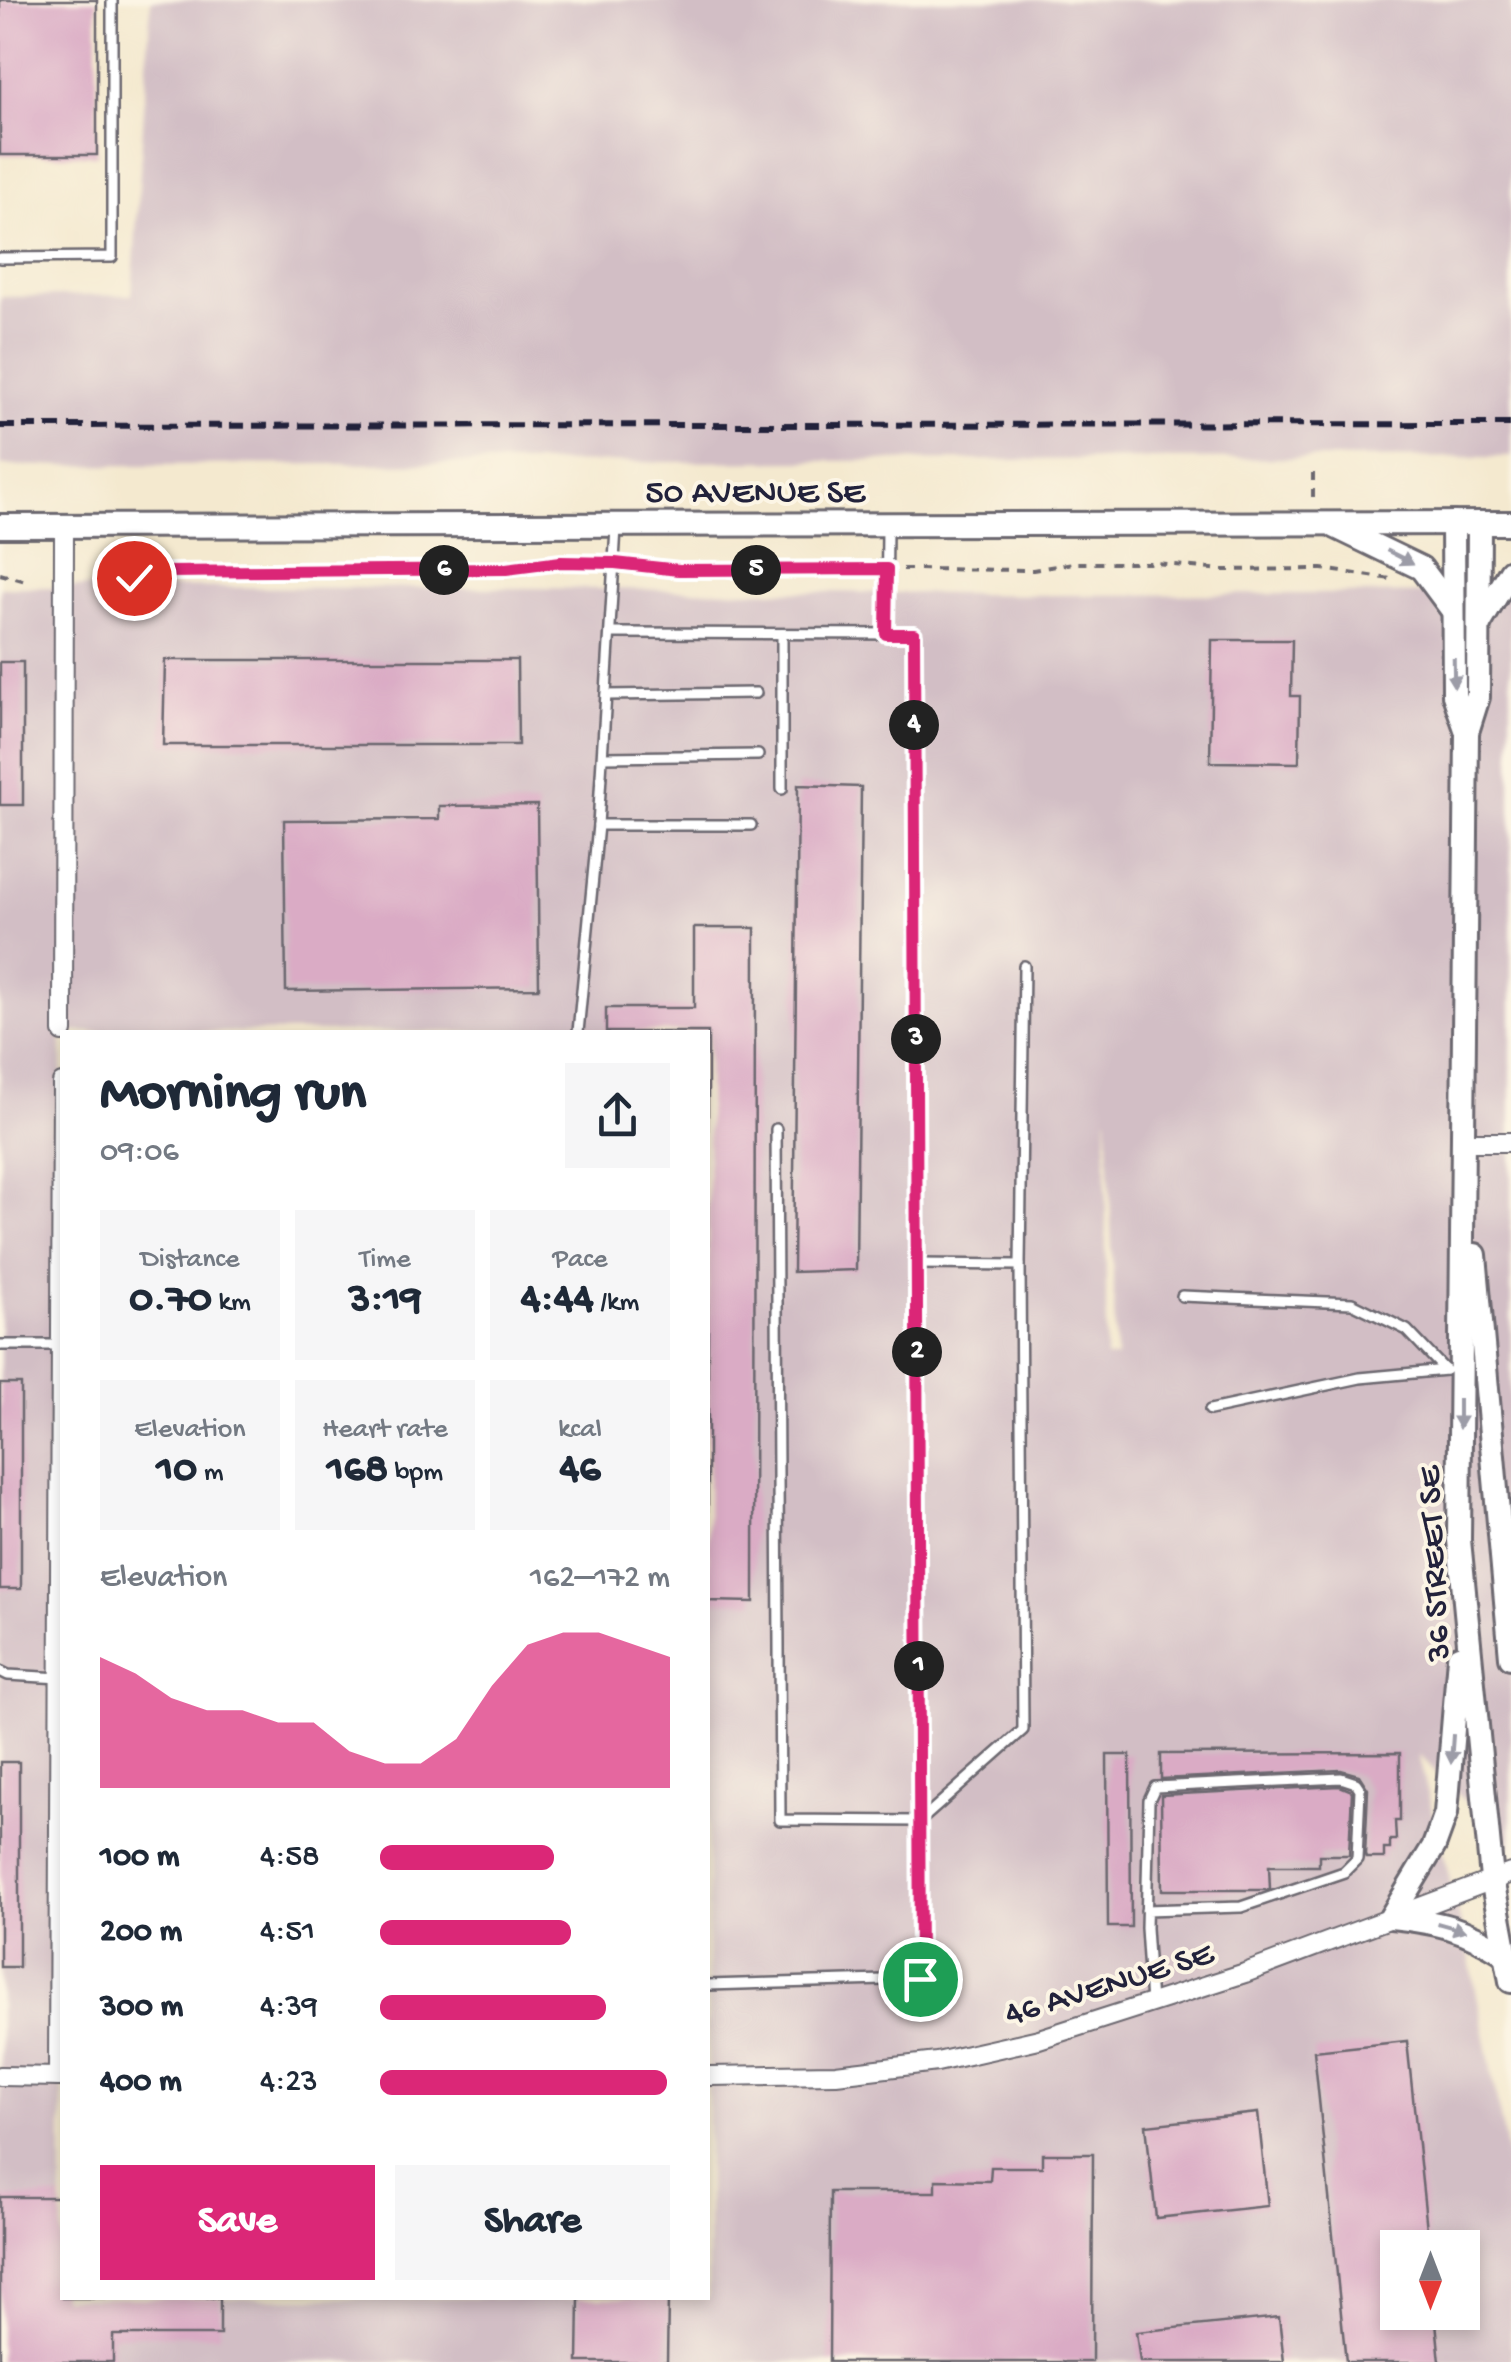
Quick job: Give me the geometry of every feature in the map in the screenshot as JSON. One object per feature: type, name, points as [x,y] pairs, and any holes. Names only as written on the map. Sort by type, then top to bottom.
[{"type":"street","name":"36 STREET SE","points":[[1453,523],[1454,695],[1468,732]]},
{"type":"street","name":"36 STREET SE","points":[[1479,523],[1478,697],[1468,732],[1465,1142],[1452,1369],[1466,1617],[1511,1980]]},
{"type":"street","points":[[1329,524],[1421,568],[1453,611]]},
{"type":"street","name":"50 AVENUE SE","points":[[0,526],[1511,524]]},
{"type":"street","points":[[63,1030],[64,527]]},
{"type":"street","points":[[1478,626],[1511,571]]},
{"type":"street","name":"36 STREET SE","points":[[1465,1142],[1511,1657]]},
{"type":"street","points":[[1465,1142],[1511,1142]]},
{"type":"street","points":[[1466,1617],[1446,1813],[1434,1846],[1391,1917],[1472,1933],[1505,1954]]},
{"type":"street","points":[[0,2076],[60,2076],[60,1678]]},
{"type":"street","name":"46 AVENUE SE","points":[[710,2076],[836,2074],[938,2062],[1039,2039],[1245,1973],[1501,1876]]},
{"type":"lane","points":[[0,258],[112,258],[112,0]]},
{"type":"lane","points":[[886,634],[887,524]]},
{"type":"lane","points":[[578,1030],[598,825],[616,525]]},
{"type":"lane","points":[[612,634],[914,634],[920,1979],[710,1984]]},
{"type":"lane","points":[[782,634],[782,789]]},
{"type":"lane","points":[[606,695],[756,693]]},
{"type":"lane","points":[[602,757],[758,755]]},
{"type":"lane","points":[[598,825],[751,825]]},
{"type":"lane","points":[[776,1129],[780,1820],[920,1820],[1023,1730],[1020,1266],[1024,966]]},
{"type":"lane","points":[[917,1264],[1020,1266]]},
{"type":"lane","points":[[1182,1296],[1352,1303],[1408,1330],[1452,1369]]},
{"type":"lane","points":[[0,1345],[60,1344]]},
{"type":"lane","points":[[1210,1410],[1360,1378],[1452,1369]]},
{"type":"lane","points":[[0,1671],[8,1675],[60,1678]]},
{"type":"lane","points":[[1146,1910],[1241,1908],[1344,1872],[1357,1859],[1360,1789],[1356,1782],[1340,1778],[1155,1787],[1149,1800],[1146,1910],[1151,2003]]},
{"type":"path","points":[[1312,497],[1313,468]]},
{"type":"path","points":[[101,584],[168,572],[482,570],[544,563],[615,563],[679,570],[1032,570],[1073,563],[1132,562],[1220,570],[1322,569],[1395,580]]},
{"type":"path","points":[[0,574],[26,581]]},
{"type":"shaded area","points":[[151,0],[1511,0],[1511,457],[0,466],[0,297],[132,295]]},
{"type":"shaded area","points":[[0,587],[534,588],[1047,595],[1511,593],[1511,1848],[1418,1754],[1470,1959],[1511,2174],[1511,2362],[0,2362]],"holes":[[[1106,1117],[1107,1118],[1116,1358],[1106,1358]]]},
{"type":"building","points":[[0,0],[97,0],[97,155],[0,155]]},
{"type":"building","points":[[1212,640],[1292,640],[1291,696],[1300,696],[1299,763],[1210,762]]},
{"type":"building","points":[[165,660],[517,660],[518,745],[163,745]]},
{"type":"building","points":[[0,662],[23,662],[23,805],[0,805]]},
{"type":"building","points":[[798,785],[861,787],[856,1270],[793,1272]]},
{"type":"building","points":[[537,805],[539,988],[286,991],[284,820],[439,819],[439,806]]},
{"type":"building","points":[[694,928],[755,928],[754,1602],[710,1601],[710,1030],[606,1030],[606,1008],[694,1008]]},
{"type":"building","points":[[0,1384],[21,1384],[21,1589],[0,1589]]},
{"type":"building","points":[[1400,1753],[1400,1821],[1395,1821],[1396,1840],[1390,1840],[1390,1849],[1384,1849],[1384,1858],[1365,1855],[1368,1789],[1359,1775],[1341,1770],[1161,1779],[1161,1754]]},
{"type":"building","points":[[1107,1755],[1130,1755],[1131,1927],[1108,1927]]},
{"type":"building","points":[[0,1762],[19,1762],[19,1967],[0,1967]]},
{"type":"building","points":[[1340,1786],[1352,1791],[1349,1855],[1319,1855],[1319,1866],[1269,1866],[1267,1890],[1162,1890],[1161,1795]]},
{"type":"building","points":[[1407,2041],[1427,2230],[1380,2230],[1380,2330],[1437,2330],[1440,2362],[1346,2362],[1314,2051]]},
{"type":"building","points":[[1258,2113],[1268,2206],[1156,2218],[1146,2125]]},
{"type":"building","points":[[1042,2154],[1093,2154],[1092,2362],[829,2362],[830,2192],[936,2192],[936,2180],[990,2181],[991,2167],[1042,2167]]},
{"type":"building","points":[[0,2197],[60,2197],[60,2300],[220,2300],[220,2335],[113,2335],[113,2362],[0,2362]]},
{"type":"building","points":[[579,2300],[668,2300],[667,2362],[578,2362]]},
{"type":"building","points":[[1279,2317],[1284,2362],[1140,2362],[1136,2332]]},
{"type":"railway","points":[[0,426],[1511,424]]},
{"type":"route","points":[[134,578],[168,572],[506,569],[561,562],[679,570],[887,569],[886,634],[914,634],[920,1979]]}]
